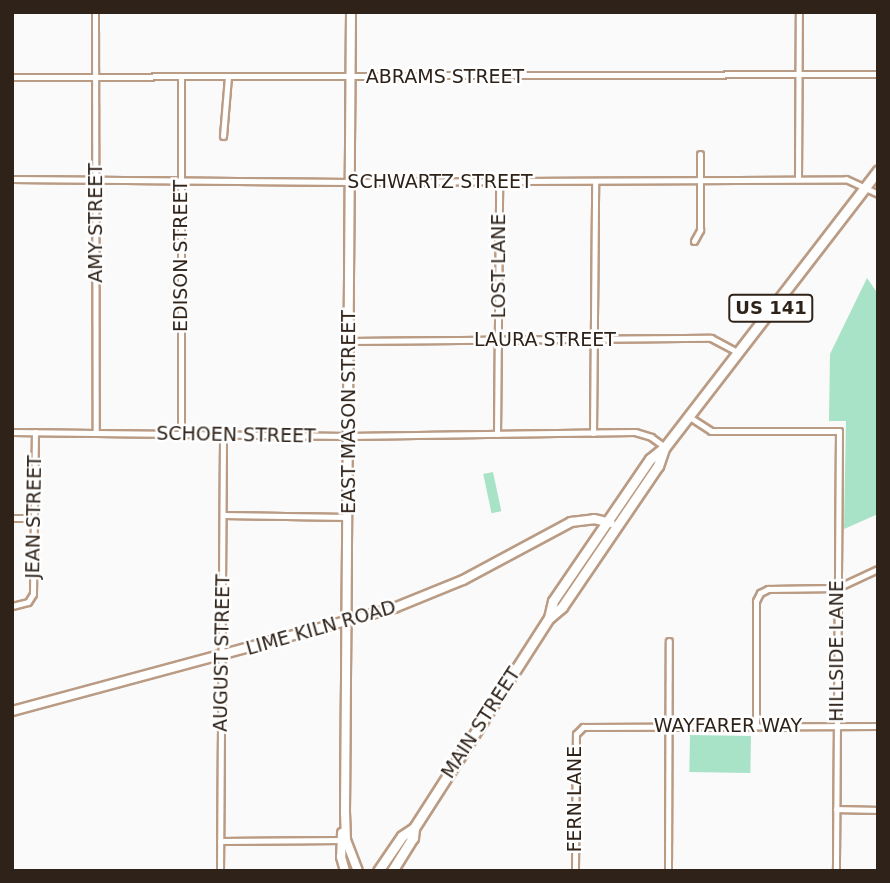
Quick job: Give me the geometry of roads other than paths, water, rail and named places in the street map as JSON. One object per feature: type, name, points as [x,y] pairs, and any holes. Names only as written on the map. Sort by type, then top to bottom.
[{"type":"main road","name":"EAST MASON STREET","points":[[345,871],[351,12]]},
{"type":"main road","name":"MAIN STREET","points":[[549,618],[551,604],[650,459],[665,447],[878,170]]},
{"type":"main road","name":"MAIN STREET","points":[[378,871],[402,836],[414,828],[549,618],[560,609],[658,466],[665,447]]},
{"type":"main road","points":[[606,520],[616,526]]},
{"type":"main road","name":"LIME KILN ROAD","points":[[12,711],[348,621],[452,585],[571,522],[606,520]]},
{"type":"main road","name":"MAIN STREET","points":[[392,871],[413,838],[414,828]]},
{"type":"main road","name":"EAST MASON STREET","points":[[344,840],[358,871]]},
{"type":"street","name":"AMY STREET","points":[[95,12],[96,433]]},
{"type":"street","points":[[798,179],[799,12]]},
{"type":"street","name":"ABRAMS STREET","points":[[12,77],[351,78],[878,74]]},
{"type":"street","name":"EDISON STREET","points":[[181,77],[181,434]]},
{"type":"street","points":[[223,136],[228,77]]},
{"type":"street","points":[[694,241],[700,230],[701,154]]},
{"type":"street","name":"SCHWARTZ STREET","points":[[12,179],[181,182],[846,179],[878,194]]},
{"type":"street","name":"LOST LANE","points":[[497,434],[499,181]]},
{"type":"street","points":[[593,433],[595,181]]},
{"type":"street","name":"LAURA STREET","points":[[349,341],[711,338],[737,352]]},
{"type":"street","name":"HILLSIDE LANE","points":[[688,416],[711,431],[839,431],[836,871]]},
{"type":"street","name":"SCHOEN STREET","points":[[12,432],[348,436],[635,432],[651,436],[665,447]]},
{"type":"street","name":"JEAN STREET","points":[[12,606],[30,600],[35,432]]},
{"type":"street","name":"AUGUST STREET","points":[[220,871],[223,435]]},
{"type":"street","points":[[223,515],[348,517]]},
{"type":"street","points":[[12,518],[34,519]]},
{"type":"street","points":[[756,726],[756,601],[760,593],[768,589],[837,588],[878,569]]},
{"type":"street","points":[[668,871],[669,641]]},
{"type":"street","name":"WAYFARER WAY","points":[[579,728],[878,726]]},
{"type":"street","name":"FERN LANE","points":[[575,871],[576,734],[579,728]]},
{"type":"street","points":[[836,809],[878,810]]},
{"type":"street","points":[[220,841],[344,840]]}]
